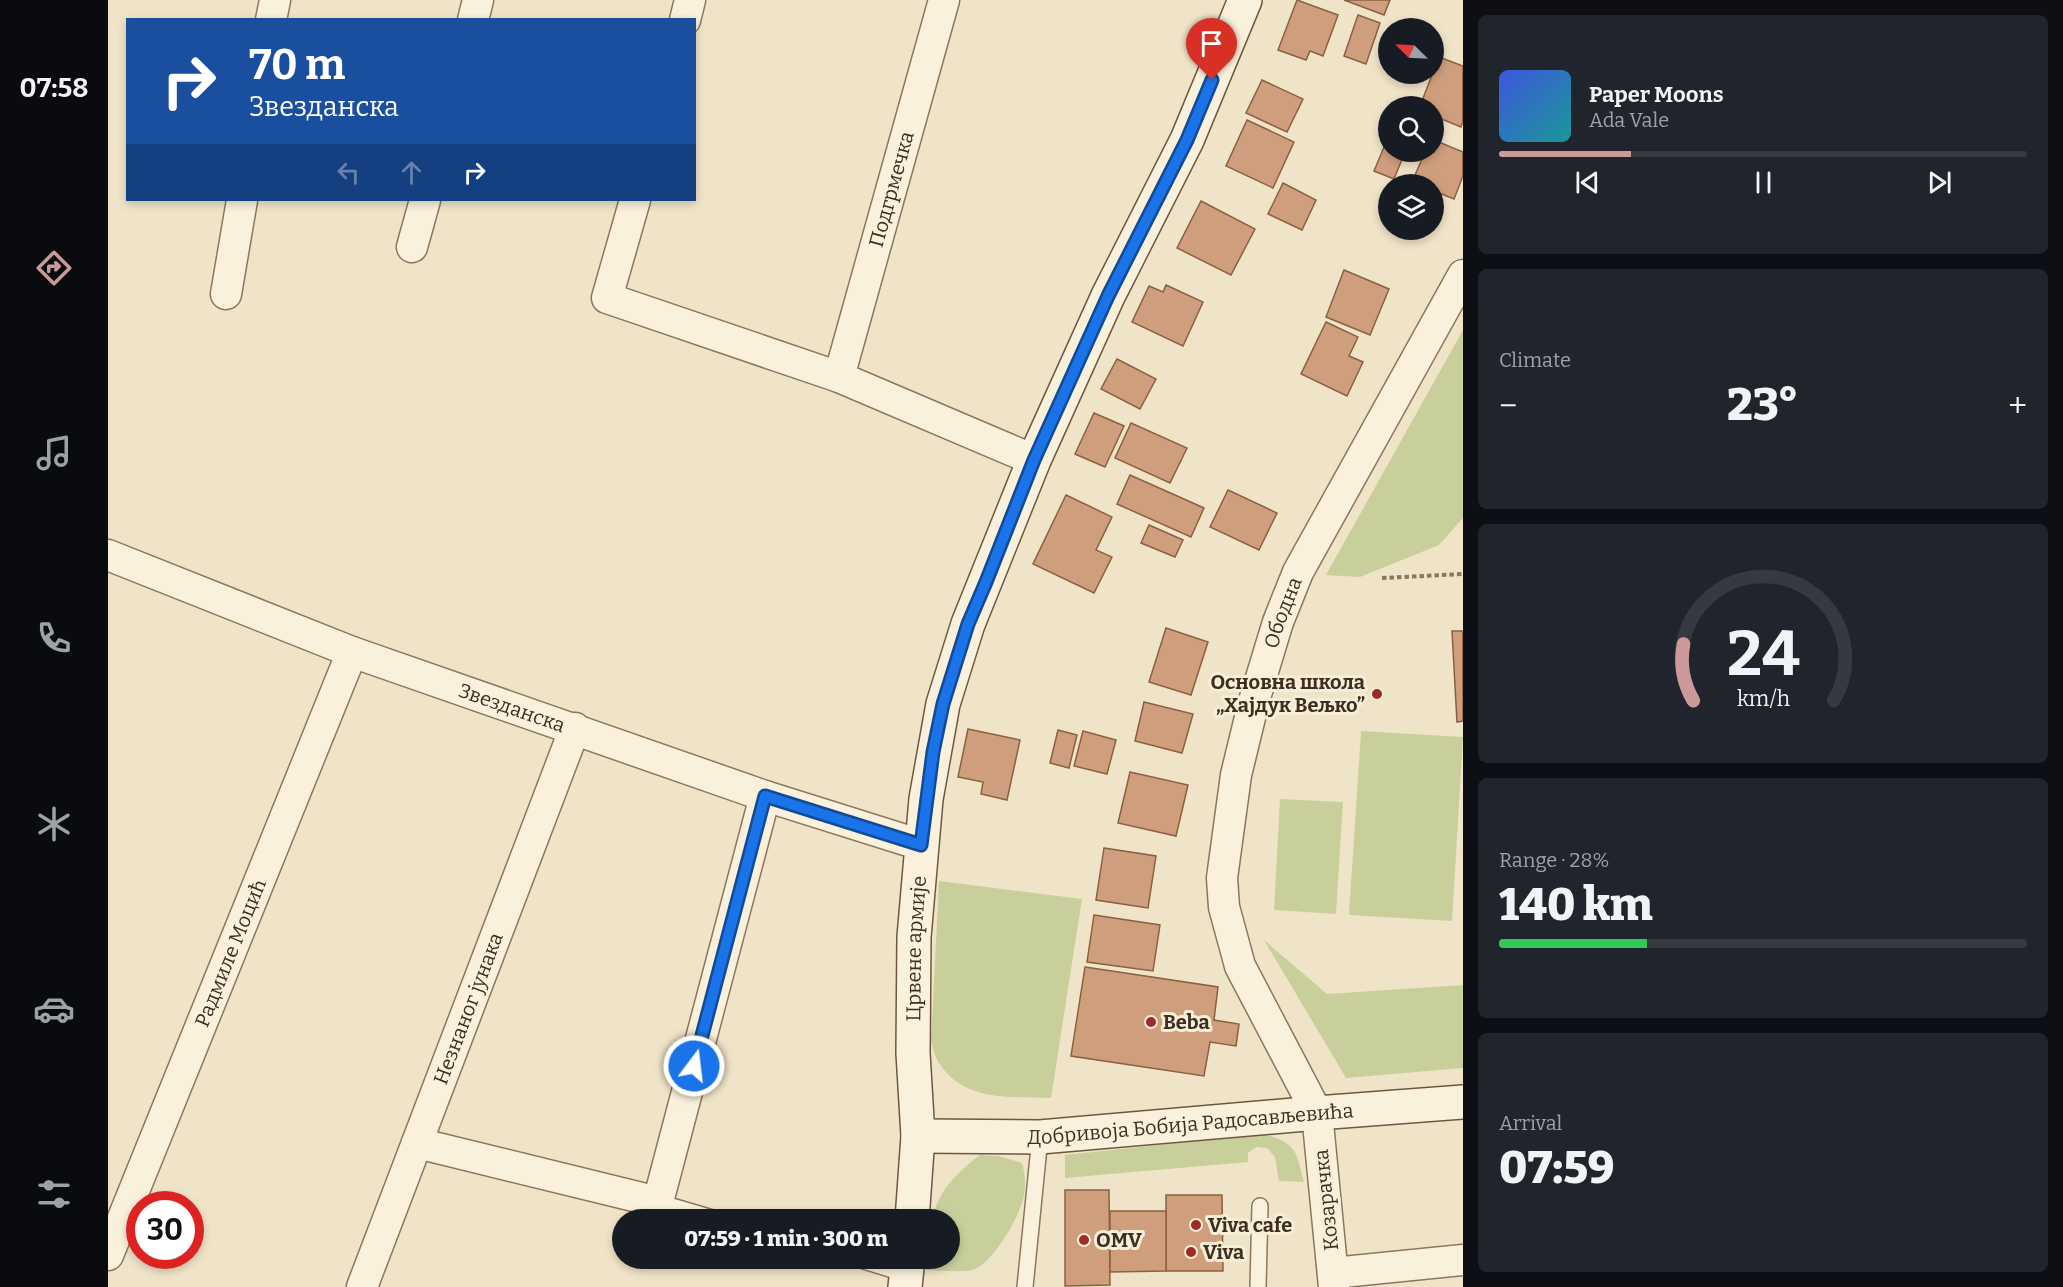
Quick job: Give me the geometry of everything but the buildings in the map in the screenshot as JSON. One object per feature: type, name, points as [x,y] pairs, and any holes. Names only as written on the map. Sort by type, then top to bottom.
[{"type":"main road","name":"Црвене армије","points":[[913,1209],[918,1136],[913,1053],[914,949],[921,845],[933,752],[943,704],[968,624],[1034,460],[1108,296],[1187,140],[1245,0]]},
{"type":"main road","name":"Добривоја Бобија Радосављевића","points":[[918,1136],[1040,1137],[1463,1102]]},
{"type":"street","points":[[272,18],[275,0]]},
{"type":"street","points":[[474,18],[478,0]]},
{"type":"street","points":[[686,18],[690,0]]},
{"type":"street","name":"Подгрмечка","points":[[839,377],[944,0]]},
{"type":"street","points":[[226,294],[242,201]]},
{"type":"street","points":[[412,247],[424,201]]},
{"type":"street","points":[[635,201],[608,298],[839,377],[1034,460]]},
{"type":"street","name":"Ободна","points":[[1317,1113],[1240,966],[1224,907],[1222,878],[1236,775],[1254,701],[1278,622],[1298,572],[1463,275]]},
{"type":"street","name":"Звезданска","points":[[109,558],[352,652],[765,796],[921,845]]},
{"type":"street","name":"Радмиле Моцић","points":[[108,1255],[352,652]]},
{"type":"street","name":"Незнаног јунака","points":[[362,1287],[575,728]]},
{"type":"street","points":[[417,1143],[658,1202],[765,796]]},
{"type":"street","name":"Козарачка","points":[[1317,1113],[1334,1280]]},
{"type":"street","points":[[1334,1280],[1463,1260]]},
{"type":"lane","points":[[1025,1287],[1040,1137]]},
{"type":"lane","points":[[658,1202],[682,1209]]},
{"type":"lane","points":[[1258,1287],[1260,1206]]},
{"type":"path","points":[[1382,578],[1463,574]]},
{"type":"green space","points":[[1463,330],[1463,518],[1439,545],[1360,577],[1326,575]]},
{"type":"green space","points":[[1361,731],[1463,737],[1452,921],[1349,915]]},
{"type":"green space","points":[[1280,799],[1343,802],[1336,914],[1274,910]]},
{"type":"green space","points":[[939,881],[1082,899],[1051,1098],[1004,1097],[975,1091],[950,1076],[938,1061],[931,1041]]},
{"type":"green space","points":[[1264,940],[1327,994],[1463,985],[1463,1068],[1346,1078]]},
{"type":"green space","points":[[1263,1134],[1289,1145],[1299,1163],[1304,1182],[1279,1181],[1275,1157],[1267,1148],[1256,1147],[1248,1153],[1248,1162],[1065,1178],[1065,1155]]},
{"type":"green space","points":[[980,1155],[999,1156],[1022,1163],[1025,1191],[1022,1204],[1004,1238],[980,1266],[972,1270],[961,1271],[925,1270],[960,1269],[960,1209],[935,1209],[944,1191],[964,1168]]},
{"type":"place","name":"Основна школа „Хајдук Вељко”","points":[[1377,694]]},
{"type":"place","name":"Beba","points":[[1151,1022]]},
{"type":"place","name":"Viva cafe","points":[[1196,1225]]},
{"type":"place","name":"OMV","points":[[1084,1240]]},
{"type":"place","name":"Viva","points":[[1191,1252]]},
{"type":"route","points":[[694,1066],[765,796],[921,845],[933,752],[943,704],[968,624],[1034,460],[1108,296],[1187,140],[1212,80]]}]
